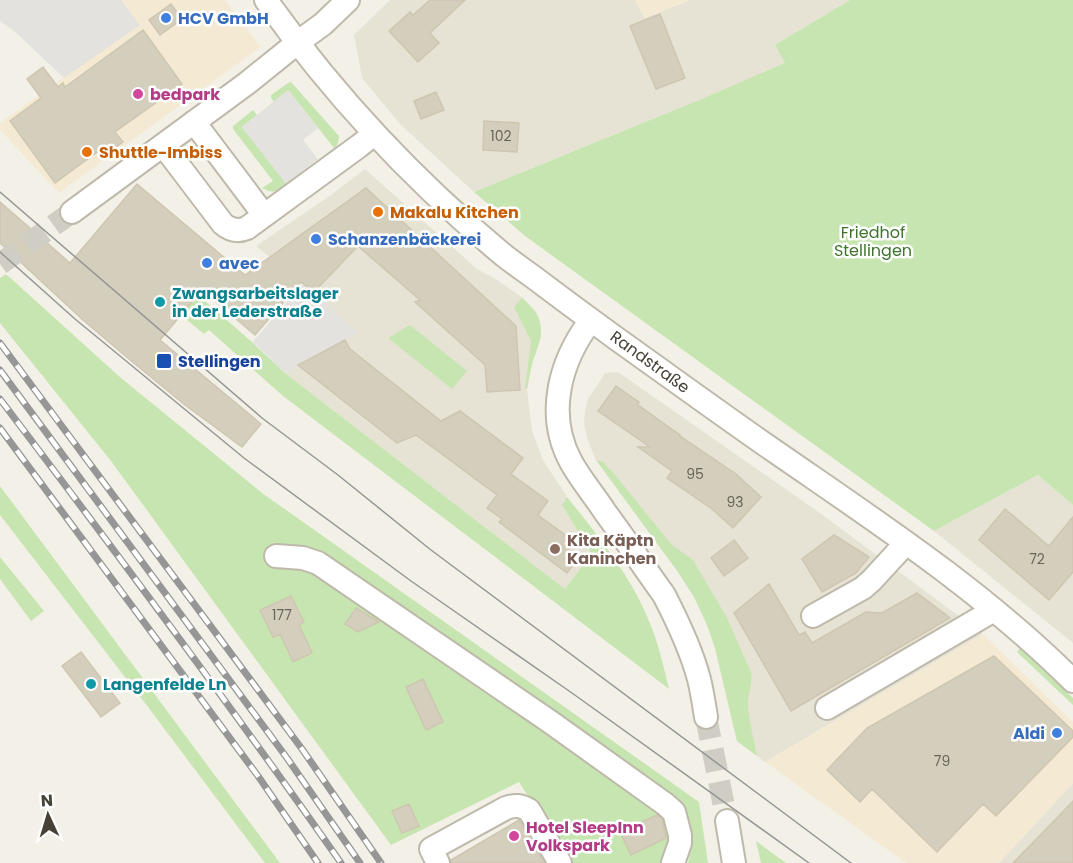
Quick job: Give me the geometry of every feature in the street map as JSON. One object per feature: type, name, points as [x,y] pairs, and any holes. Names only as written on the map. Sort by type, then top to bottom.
[{"type":"street","name":"Randstraße","points":[[266,0],[297,43],[374,134],[464,221],[503,255],[958,581],[1049,657],[1073,681]]},
{"type":"street","points":[[279,0],[297,43]]},
{"type":"street","points":[[72,212],[246,84],[323,24],[348,0]]},
{"type":"street","points":[[194,122],[264,215]]},
{"type":"street","points":[[163,145],[227,227],[243,230],[374,134]]},
{"type":"street","points":[[591,320],[574,344],[561,382],[558,416],[561,436],[577,472],[664,595],[676,617],[690,649],[706,717]]},
{"type":"street","points":[[813,616],[863,588],[906,543]]},
{"type":"street","points":[[276,556],[303,558],[318,563],[549,721],[665,804],[674,812],[680,836],[674,863]]},
{"type":"street","points":[[827,708],[994,610]]},
{"type":"street","points":[[438,863],[431,849],[514,805],[529,810],[560,863]]},
{"type":"street","points":[[727,821],[734,863]]},
{"type":"shaded area","points":[[0,0],[121,0],[140,25],[64,78],[14,31],[0,21]]},
{"type":"shaded area","points":[[60,0],[225,0],[261,47],[59,193],[0,130],[0,123],[63,78]]},
{"type":"shaded area","points":[[390,0],[635,0],[645,18],[690,0],[850,0],[775,45],[786,63],[474,192],[400,124],[362,78],[354,35]]},
{"type":"shaded area","points":[[635,0],[690,0],[645,18]]},
{"type":"shaded area","points":[[288,90],[318,128],[303,140],[318,159],[286,184],[242,127]]},
{"type":"shaded area","points":[[365,169],[477,269],[523,298],[538,316],[541,337],[527,389],[532,431],[543,460],[567,497],[562,505],[590,551],[589,557],[565,589],[285,373],[356,333],[314,292],[256,246]]},
{"type":"shaded area","points":[[303,283],[357,333],[285,373],[253,342]]},
{"type":"shaded area","points":[[618,372],[820,513],[983,634],[765,762],[737,741],[715,648],[694,597],[596,460],[588,441],[584,424],[588,399],[605,373]]},
{"type":"shaded area","points":[[1038,475],[1073,505],[1073,643],[934,531]]},
{"type":"shaded area","points":[[983,634],[1073,722],[1073,783],[999,863],[906,863],[765,762]]},
{"type":"shaded area","points":[[1073,783],[1073,863],[999,863]]},
{"type":"green space","name":"Friedhof Stellingen","points":[[850,0],[1073,0],[1073,505],[1038,475],[934,531],[525,236],[474,192],[785,63],[775,45]]},
{"type":"green space","points":[[291,82],[339,136],[336,147],[322,159],[334,148],[289,91],[274,102],[271,98],[271,95]]},
{"type":"green space","points":[[253,110],[257,115],[242,127],[287,184],[296,177],[298,178],[277,191],[262,188],[273,181],[233,129],[233,126]]},
{"type":"green space","points":[[6,274],[121,378],[262,493],[699,802],[708,863],[688,863],[691,846],[674,841],[662,863],[571,863],[519,782],[391,845],[111,461],[0,323],[0,278]]},
{"type":"green space","points":[[198,295],[285,373],[565,589],[589,557],[590,551],[562,505],[567,497],[614,558],[635,591],[654,634],[669,689],[283,396],[209,330],[204,334],[181,315]]},
{"type":"green space","points":[[522,298],[536,313],[541,327],[527,389],[525,389],[531,341],[514,307]]},
{"type":"green space","points":[[410,325],[467,371],[452,389],[388,338]]},
{"type":"green space","points":[[596,460],[603,462],[616,476],[671,544],[693,560],[726,616],[751,672],[748,705],[757,756],[737,741],[715,648],[694,597]]},
{"type":"green space","points":[[0,486],[280,863],[265,863],[0,515]]},
{"type":"green space","points":[[0,557],[44,611],[31,621],[0,579]]},
{"type":"green space","points":[[1020,648],[1073,698],[1073,705],[1017,652]]},
{"type":"green space","points":[[756,841],[786,863],[761,863]]},
{"type":"building","points":[[430,0],[465,0],[430,33],[439,43],[418,62],[389,31],[410,12],[413,15]]},
{"type":"building","points":[[171,4],[182,19],[160,35],[149,20]]},
{"type":"building","points":[[660,14],[685,78],[656,89],[630,26]]},
{"type":"building","points":[[143,30],[182,84],[115,132],[123,142],[104,155],[100,150],[55,183],[10,121],[41,98],[27,79],[43,67],[58,87],[63,83],[65,87]]},
{"type":"building","points":[[436,92],[444,110],[421,119],[414,101]]},
{"type":"building","points":[[484,121],[519,123],[517,152],[483,150]]},
{"type":"building","points":[[137,184],[245,275],[366,188],[516,326],[520,390],[487,392],[485,365],[415,302],[420,300],[358,246],[314,292],[301,282],[255,335],[202,290],[160,340],[261,424],[242,447],[135,364],[83,320],[0,243],[0,202],[70,263]]},
{"type":"building","points":[[345,340],[350,349],[441,421],[460,411],[523,458],[511,474],[548,501],[538,515],[568,537],[562,544],[579,557],[567,573],[499,522],[502,519],[487,508],[497,495],[416,435],[397,443],[298,365]]},
{"type":"building","points":[[616,386],[680,436],[736,474],[761,497],[733,528],[712,509],[667,478],[672,471],[638,447],[650,447],[598,411]]},
{"type":"building","points":[[1005,509],[1049,546],[1073,517],[1073,572],[1049,600],[979,540]]},
{"type":"building","points":[[834,535],[869,557],[856,573],[822,592],[802,559]]},
{"type":"building","points":[[734,540],[748,558],[724,576],[711,558]]},
{"type":"building","points":[[769,584],[799,635],[805,632],[812,643],[866,612],[882,613],[917,593],[950,618],[791,711],[734,613]]},
{"type":"building","points":[[291,596],[304,622],[299,625],[312,653],[293,662],[280,634],[273,637],[260,610]]},
{"type":"building","points":[[356,608],[379,622],[358,632],[345,624]]},
{"type":"building","name":"Langenfelde Ln","points":[[81,652],[120,703],[101,717],[62,666]]},
{"type":"building","points":[[994,656],[1073,731],[1073,737],[996,816],[983,804],[937,852],[872,789],[860,802],[827,770],[867,728]]},
{"type":"building","points":[[423,679],[443,722],[426,730],[406,687]]},
{"type":"building","points":[[1073,801],[1073,863],[1013,863],[1054,821]]},
{"type":"building","points":[[409,804],[419,826],[402,833],[392,811]]},
{"type":"building","points":[[657,815],[662,819],[666,838],[631,855],[620,832]]},
{"type":"building","name":"Hotel SleepInn Volkspark","points":[[519,820],[544,863],[451,863],[451,860]]},
{"type":"tunnel","points":[[0,264],[72,212]]},
{"type":"tunnel","points":[[706,717],[727,821]]},
{"type":"tram line","points":[[0,192],[262,418],[338,475],[431,550],[851,863]]},
{"type":"tram line","points":[[0,252],[75,319],[244,458],[411,581],[809,863]]},
{"type":"railway","points":[[0,343],[302,749],[381,863]]},
{"type":"railway","points":[[0,370],[287,758],[360,863]]},
{"type":"railway","points":[[0,399],[173,630],[341,863]]},
{"type":"railway","points":[[0,428],[258,776],[318,863]]},
{"type":"place","name":"HCV GmbH","points":[[166,18]]},
{"type":"place","name":"bedpark","points":[[138,94]]},
{"type":"place","name":"Shuttle-Imbiss","points":[[87,152]]},
{"type":"place","name":"Makalu Kitchen","points":[[378,212]]},
{"type":"place","name":"Schanzenbäckerei","points":[[316,239]]},
{"type":"place","name":"avec","points":[[207,263]]},
{"type":"place","name":"Zwangsarbeitslager in der Lederstraße","points":[[160,302]]},
{"type":"place","name":"Stellingen","points":[[164,361]]},
{"type":"place","name":"Kita Käptn Kaninchen","points":[[555,549]]},
{"type":"place","name":"Langenfelde Ln","points":[[91,684]]},
{"type":"place","name":"Aldi","points":[[1057,733]]},
{"type":"place","name":"Hotel SleepInn Volkspark","points":[[514,836]]}]
